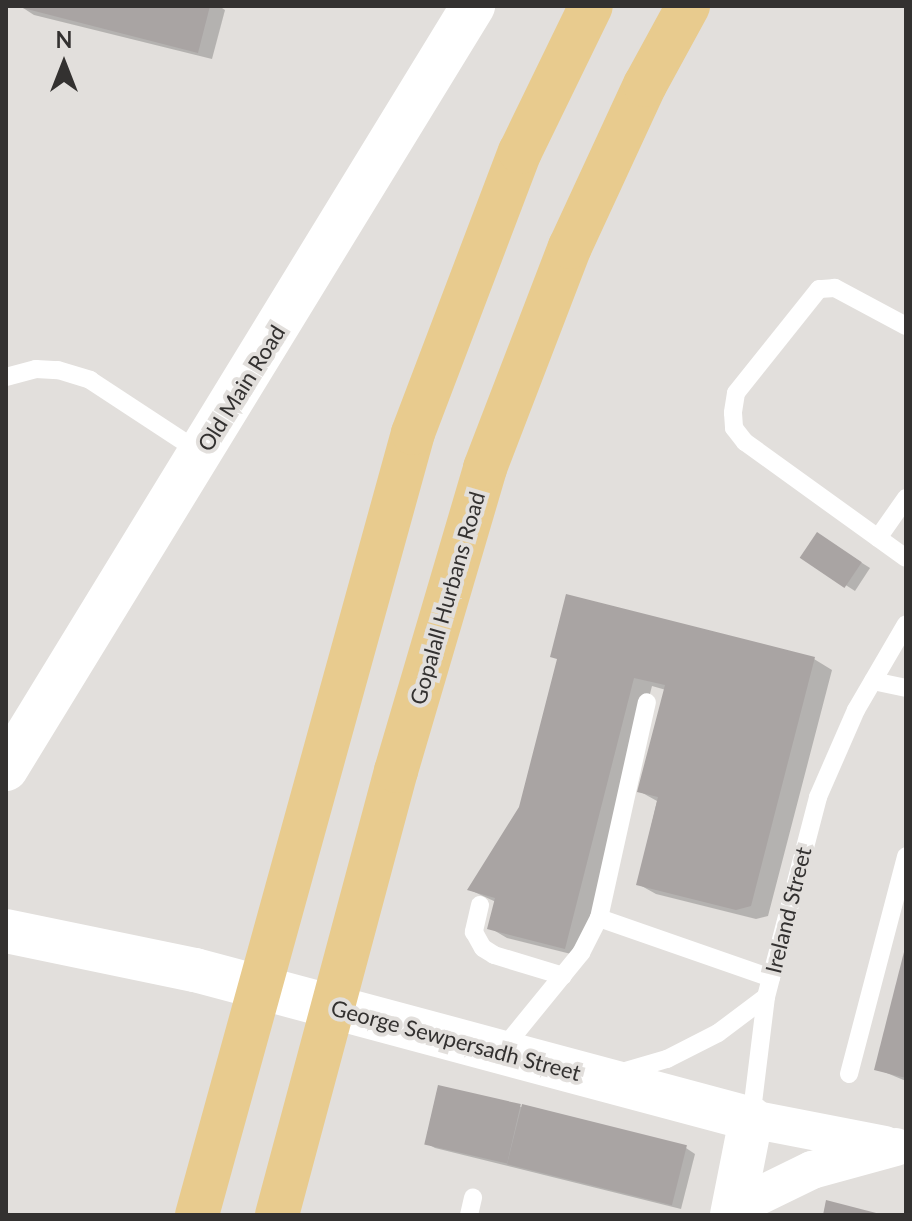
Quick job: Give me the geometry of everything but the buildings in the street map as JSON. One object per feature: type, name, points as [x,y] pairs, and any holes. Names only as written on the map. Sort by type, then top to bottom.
[{"type":"main road","points":[[197,1215],[413,433],[520,152],[591,6]]},
{"type":"main road","name":"Gopalall Hurbans Road","points":[[277,1215],[396,771],[485,468],[570,247],[645,85],[688,6]]},
{"type":"street","name":"Old Main Road","points":[[9,753],[201,453],[473,6]]},
{"type":"street","name":"George Sewpersadh Street","points":[[6,931],[195,970],[751,1119],[901,1148]]},
{"type":"street","name":"Ireland Street","points":[[733,1212],[751,1119]]},
{"type":"street","points":[[733,1212],[812,1170],[901,1148]]},
{"type":"lane","points":[[906,326],[835,288],[819,289],[736,393],[733,413],[734,428],[745,442],[906,558]]},
{"type":"lane","points":[[6,377],[36,369],[58,370],[90,380],[201,453]]},
{"type":"lane","points":[[878,538],[906,498]]},
{"type":"lane","name":"Ireland Street","points":[[751,1119],[768,987],[818,797],[873,681],[906,625]]},
{"type":"lane","points":[[873,681],[906,688]]},
{"type":"lane","points":[[501,1051],[581,953],[599,918],[647,702]]},
{"type":"lane","points":[[849,1074],[906,856]]},
{"type":"lane","points":[[480,905],[474,932],[483,948],[494,955],[563,976]]},
{"type":"lane","points":[[599,918],[768,987],[718,1033],[667,1059],[601,1079]]}]
